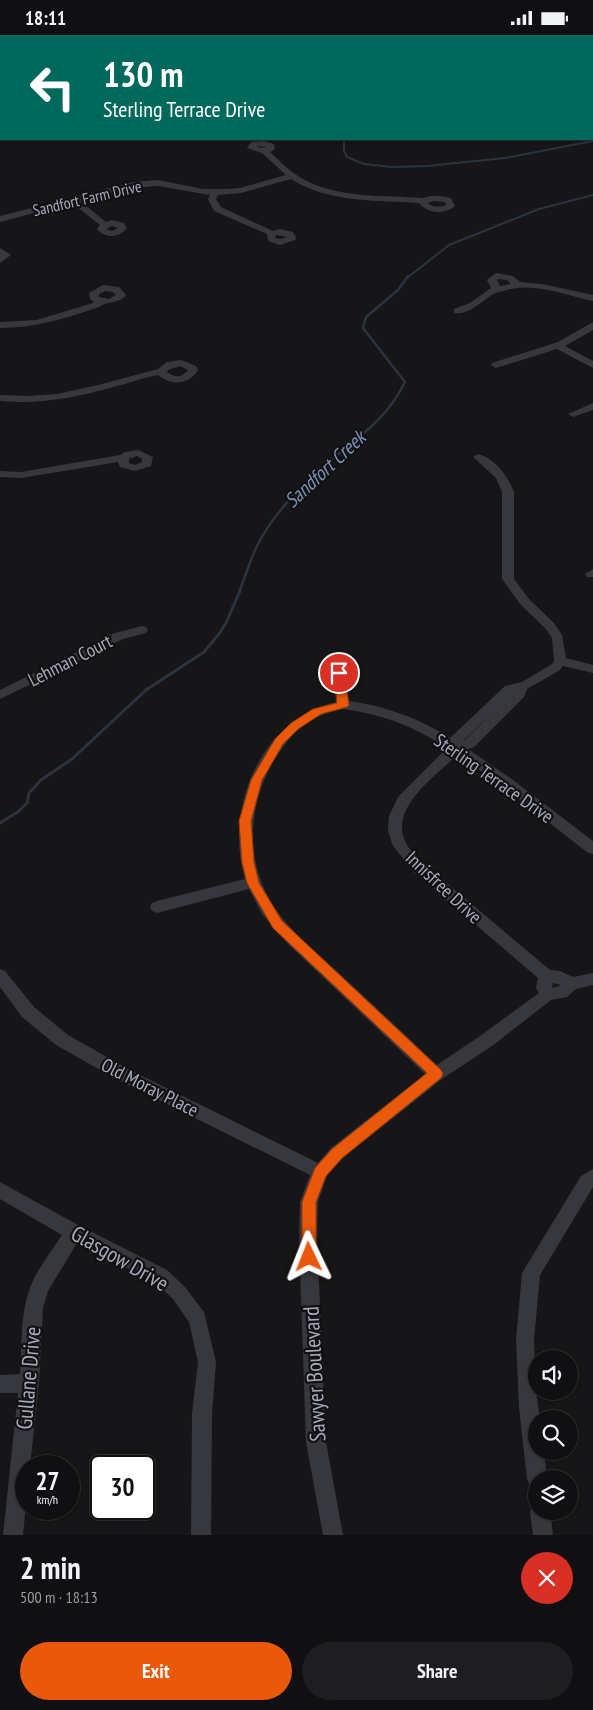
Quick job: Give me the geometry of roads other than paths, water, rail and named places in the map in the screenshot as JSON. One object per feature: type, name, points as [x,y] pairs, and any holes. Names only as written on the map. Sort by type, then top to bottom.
[{"type":"street","points":[[265,151],[291,176],[314,187],[388,199],[424,201]]},
{"type":"street","name":"Sandfort Farm Drive","points":[[0,219],[145,183],[169,184],[215,193],[241,190],[291,176]]},
{"type":"street","points":[[215,193],[212,199],[217,209],[273,233]]},
{"type":"street","points":[[73,200],[105,225]]},
{"type":"street","points":[[0,251],[6,255],[0,259]]},
{"type":"street","points":[[457,311],[473,305],[483,296],[496,289],[517,285],[542,287],[593,298]]},
{"type":"street","points":[[0,325],[42,322],[96,305],[101,301]]},
{"type":"street","points":[[496,365],[578,336],[593,325]]},
{"type":"street","points":[[556,345],[593,365]]},
{"type":"street","points":[[0,397],[36,400],[98,388],[148,373],[162,371]]},
{"type":"street","points":[[573,415],[593,406]]},
{"type":"street","points":[[478,457],[499,472],[508,492],[508,579],[525,602],[539,614],[554,632],[558,639],[560,661],[593,669]]},
{"type":"street","points":[[0,474],[29,474],[123,458]]},
{"type":"street","name":"Lehman Court","points":[[0,695],[119,635],[142,630]]},
{"type":"street","name":"Innisfree Drive","points":[[547,985],[419,868],[400,846],[395,831],[396,816],[406,797],[456,748],[469,743],[519,694],[521,687],[556,667],[560,661]]},
{"type":"street","points":[[339,673],[343,705]]},
{"type":"street","name":"Sterling Terrace Drive","points":[[436,1074],[277,924],[253,883],[248,862],[245,821],[256,780],[279,741],[294,726],[317,712],[343,705],[374,707],[393,714],[456,748],[507,783],[593,849]]},
{"type":"street","points":[[156,907],[253,883]]},
{"type":"street","name":"Old Moray Place","points":[[0,975],[28,1012],[62,1040],[124,1075],[320,1172]]},
{"type":"street","name":"Sawyer Boulevard","points":[[333,1535],[316,1442],[308,1238],[309,1202],[320,1172],[337,1153],[436,1074],[486,1041],[547,985],[560,994],[567,990],[571,984],[593,979]]},
{"type":"street","points":[[536,1470],[529,1407],[525,1340],[531,1273],[587,1181],[593,1177]]},
{"type":"street","name":"Glasgow Drive","points":[[0,1190],[74,1232],[161,1277],[179,1293],[197,1318],[206,1362],[202,1414],[201,1535]]},
{"type":"street","name":"Gullane Drive","points":[[13,1535],[29,1383],[34,1308],[39,1289],[74,1232]]},
{"type":"street","points":[[0,1384],[29,1383]]},
{"type":"street","points":[[541,1520],[543,1535]]},
{"type":"waterway","points":[[344,140],[344,151],[347,157],[364,164],[392,167],[427,166],[505,158],[593,141]]},
{"type":"waterway","name":"Sandfort Creek","points":[[407,278],[449,245],[539,209],[593,195]]},
{"type":"waterway","name":"Sandfort Creek","points":[[239,592],[257,546],[269,525],[293,495],[311,477],[378,420],[388,409],[405,382],[363,328],[366,317],[398,290],[408,276]]},
{"type":"waterway","name":"Sandfort Creek","points":[[0,823],[19,811],[27,803],[29,793],[41,780],[72,759],[146,690],[204,652],[226,623],[240,591]]}]
